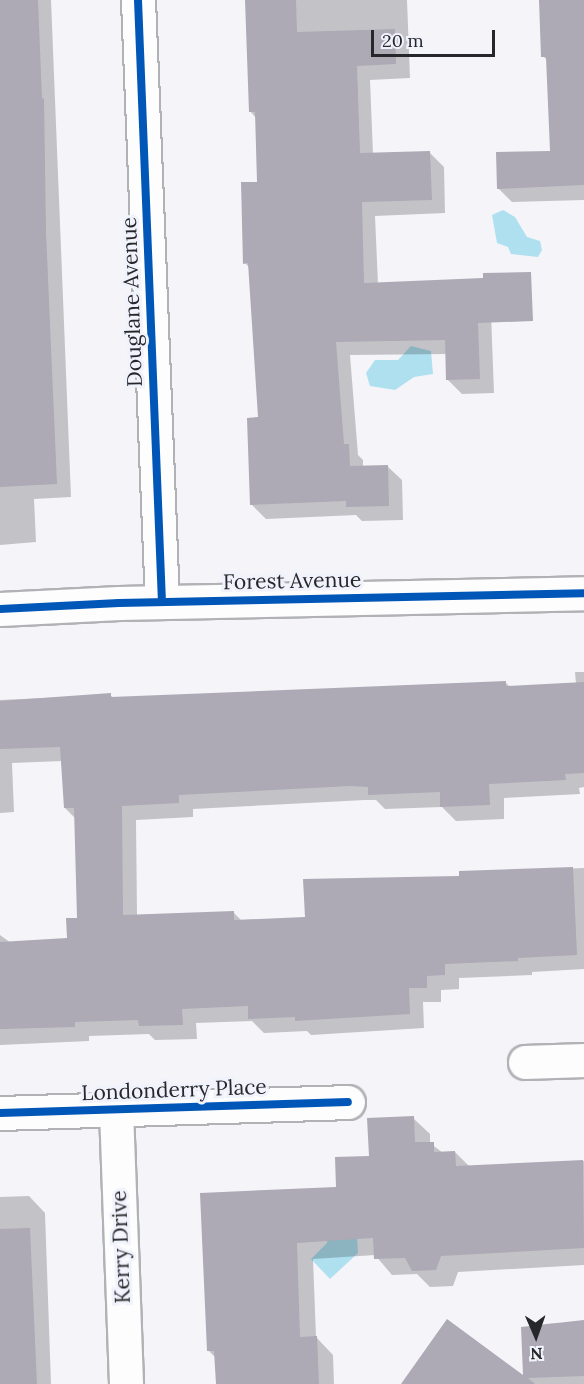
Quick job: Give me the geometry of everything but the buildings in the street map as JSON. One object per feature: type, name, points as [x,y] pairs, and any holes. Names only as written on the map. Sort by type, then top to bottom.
[{"type":"street","name":"Douglane Avenue","points":[[138,0],[162,602]]},
{"type":"street","name":"Forest Avenue","points":[[0,609],[162,602],[584,593]]},
{"type":"street","points":[[525,1062],[584,1060]]},
{"type":"street","name":"Londonderry Place","points":[[0,1113],[348,1102]]},
{"type":"street","name":"Kerry Drive","points":[[116,1110],[126,1384]]},
{"type":"water","points":[[503,210],[515,217],[527,237],[540,241],[542,250],[538,257],[511,254],[508,247],[497,243],[492,215]]},
{"type":"water","points":[[411,346],[431,351],[433,374],[414,377],[395,390],[370,386],[366,373],[375,360],[398,360]]},
{"type":"water","points":[[327,1215],[356,1220],[358,1253],[330,1279],[311,1259],[327,1243]]},
{"type":"cycle path","points":[[138,0],[162,602]]},
{"type":"cycle path","points":[[0,609],[119,603],[584,593]]},
{"type":"cycle path","points":[[0,1113],[348,1102]]}]
